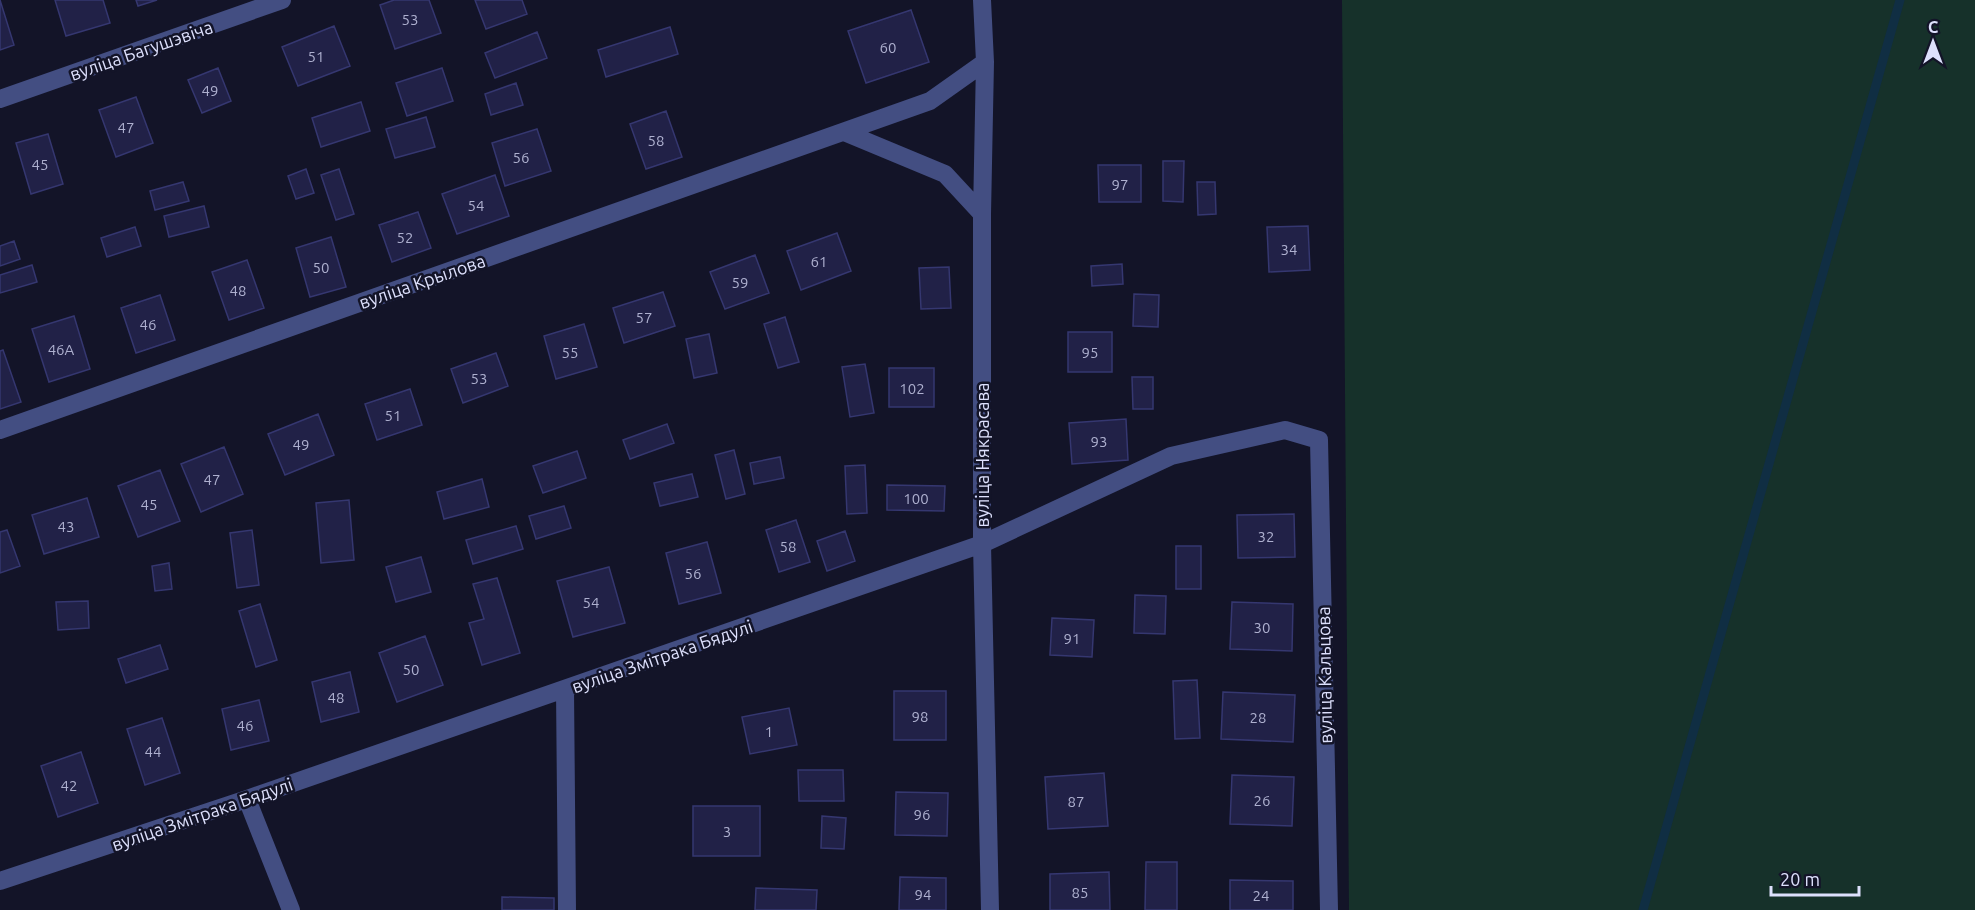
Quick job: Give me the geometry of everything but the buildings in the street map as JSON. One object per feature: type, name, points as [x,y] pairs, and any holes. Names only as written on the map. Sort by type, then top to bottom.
[{"type":"street","name":"вуліца Багушэвіча","points":[[0,99],[282,0]]},
{"type":"street","name":"вуліца Някрасава","points":[[982,0],[985,62],[982,214],[982,544],[990,910]]},
{"type":"street","name":"вуліца Крылова","points":[[0,430],[930,101],[985,62]]},
{"type":"street","points":[[844,132],[945,174],[982,214]]},
{"type":"street","name":"вуліца Змітрака Бядулі","points":[[0,881],[247,800],[982,544],[1171,456],[1285,430],[1318,440]]},
{"type":"street","name":"вуліца Кальцова","points":[[1318,440],[1329,910]]},
{"type":"street","points":[[566,689],[567,910]]},
{"type":"street","points":[[247,800],[291,910]]},
{"type":"green space","points":[[1342,0],[1975,0],[1975,910],[1349,910]]},
{"type":"waterway","points":[[1643,910],[1900,0]]}]
